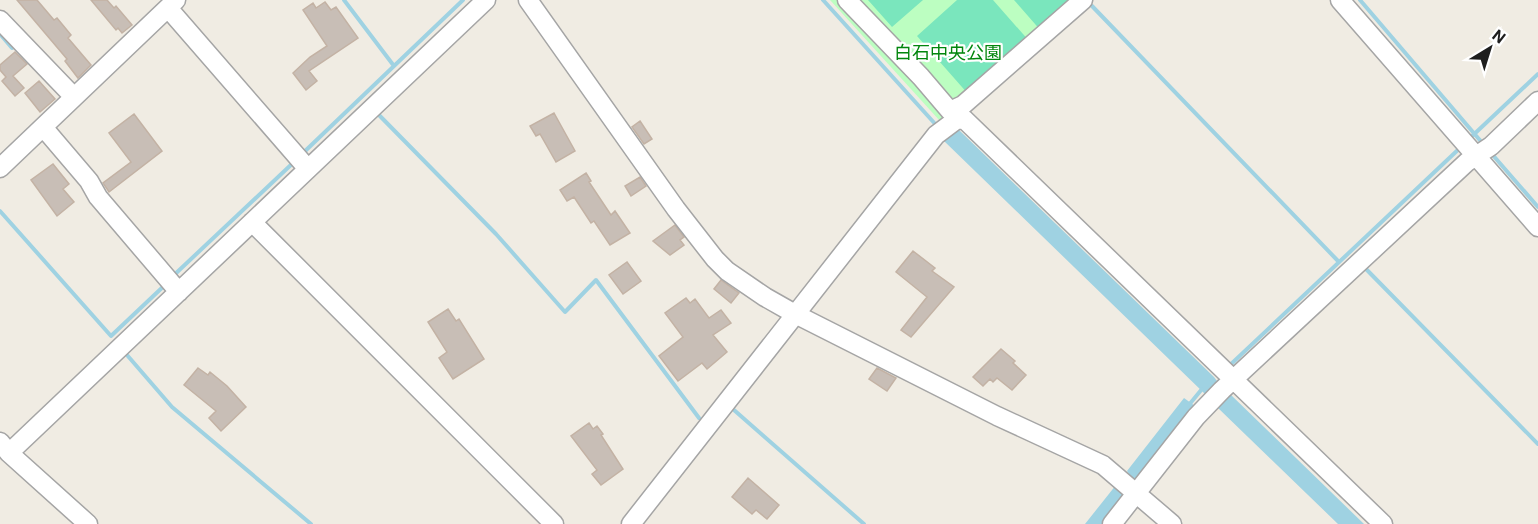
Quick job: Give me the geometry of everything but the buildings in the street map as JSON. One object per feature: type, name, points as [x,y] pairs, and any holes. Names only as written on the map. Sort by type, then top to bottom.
[{"type":"street","points":[[88,524],[4,448],[172,284],[252,222],[301,161],[372,108],[486,0]]},
{"type":"street","points":[[528,0],[676,209],[727,271],[795,314],[997,416],[1103,465],[1172,524]]},
{"type":"street","points":[[847,0],[921,77],[950,111],[963,105],[1083,0]]},
{"type":"street","points":[[1340,0],[1475,147],[1538,227]]},
{"type":"street","points":[[0,168],[172,4],[301,161]]},
{"type":"street","points":[[0,20],[74,97]]},
{"type":"street","points":[[1112,524],[1130,486],[1223,389],[1467,162],[1475,147],[1538,101]]},
{"type":"street","points":[[631,524],[942,130],[956,120],[964,118],[1223,389],[1383,524]]},
{"type":"street","points":[[43,127],[90,181],[98,197],[172,284]]},
{"type":"street","points":[[252,222],[554,524]]},
{"type":"green space","name":"白石中央公園","points":[[830,0],[1088,0],[940,121]]},
{"type":"green space","points":[[868,0],[923,0],[892,27]]},
{"type":"green space","points":[[957,0],[993,0],[1030,42],[969,95],[917,36]]},
{"type":"green space","points":[[1014,0],[1079,0],[1042,32]]},
{"type":"water","points":[[959,130],[1214,377],[1217,381],[1215,387],[1226,398],[1231,395],[1364,524],[1338,524],[1218,408],[1221,403],[1209,391],[1205,394],[944,141]]},
{"type":"water","points":[[1184,398],[1195,406],[1137,480],[1134,478],[1123,491],[1126,494],[1102,524],[1085,524],[1116,485],[1118,487],[1129,474],[1127,471]]},
{"type":"waterway","points":[[344,0],[394,66]]},
{"type":"waterway","points":[[302,154],[463,0]]},
{"type":"waterway","points":[[823,0],[937,126]]},
{"type":"waterway","points":[[1360,0],[1484,145]]},
{"type":"waterway","points":[[1092,6],[1339,262]]},
{"type":"waterway","points":[[0,34],[12,48]]},
{"type":"waterway","points":[[1469,139],[1538,74]]},
{"type":"waterway","points":[[377,113],[496,234],[565,312],[596,280],[699,418]]},
{"type":"waterway","points":[[1229,366],[1461,147]]},
{"type":"waterway","points":[[1491,153],[1538,207]]},
{"type":"waterway","points":[[173,276],[294,162]]},
{"type":"waterway","points":[[0,211],[111,336],[166,284]]},
{"type":"waterway","points":[[1366,269],[1538,444]]},
{"type":"waterway","points":[[127,355],[172,407],[311,524]]},
{"type":"waterway","points":[[1188,406],[1202,389]]},
{"type":"waterway","points":[[734,410],[864,524]]}]
